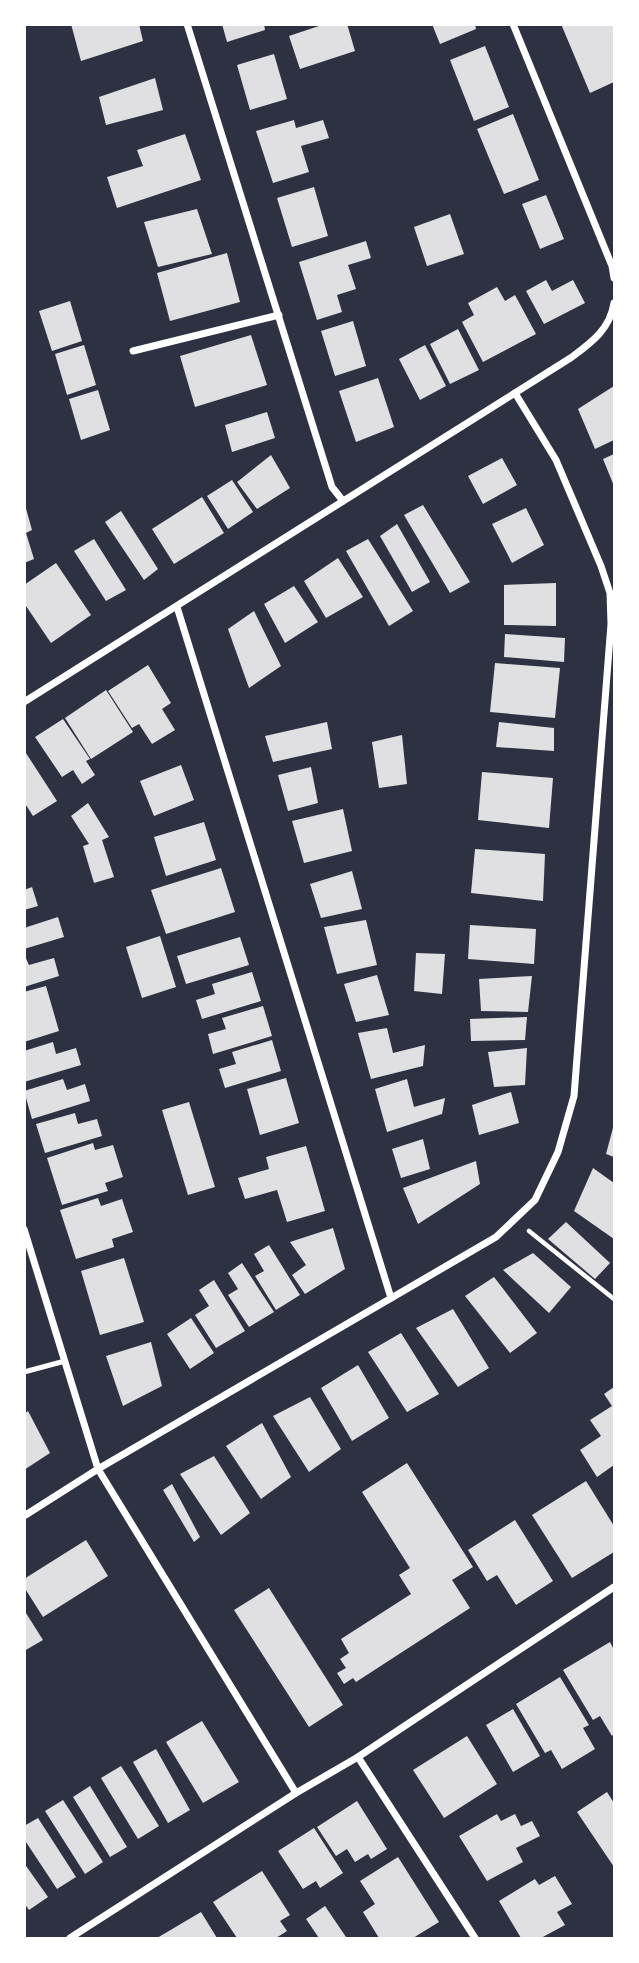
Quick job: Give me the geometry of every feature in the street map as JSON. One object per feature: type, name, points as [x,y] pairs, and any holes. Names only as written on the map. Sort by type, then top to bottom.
[{"type":"street","points":[[187,24],[332,488],[343,501]]},
{"type":"street","points":[[513,24],[612,266],[614,278]]},
{"type":"street","points":[[24,702],[572,357],[600,335],[613,314],[614,303]]},
{"type":"street","points":[[133,351],[279,315]]},
{"type":"street","points":[[24,1516],[97,1469],[496,1237],[535,1200],[558,1152],[574,1096],[611,624],[610,593],[556,460],[515,393]]},
{"type":"street","points":[[177,607],[391,1298]]},
{"type":"street","points":[[24,1229],[97,1469],[296,1793]]},
{"type":"street","points":[[70,1938],[296,1793],[358,1757],[614,1587]]},
{"type":"street","points":[[358,1757],[475,1938]]},
{"type":"lane","points":[[24,1373],[65,1361]]},
{"type":"path","points":[[515,1219],[614,1299]]},
{"type":"building","points":[[71,24],[139,24],[143,41],[81,61]]},
{"type":"building","points":[[222,24],[264,24],[265,30],[227,42]]},
{"type":"building","points":[[325,24],[347,24],[355,51],[300,69],[289,36]]},
{"type":"building","points":[[432,24],[475,24],[476,29],[440,44]]},
{"type":"building","points":[[561,24],[614,24],[614,82],[590,93]]},
{"type":"building","points":[[485,46],[509,107],[474,121],[450,60]]},
{"type":"building","points":[[274,54],[287,99],[250,110],[237,65]]},
{"type":"building","points":[[155,78],[163,110],[106,125],[99,97]]},
{"type":"building","points":[[513,114],[539,180],[504,194],[477,129]]},
{"type":"building","points":[[294,120],[296,128],[323,120],[329,138],[301,146],[309,172],[273,183],[256,131]]},
{"type":"building","points":[[185,134],[201,180],[117,208],[107,177],[143,166],[137,150]]},
{"type":"building","points":[[314,187],[328,236],[292,247],[277,198]]},
{"type":"building","points":[[546,195],[564,239],[540,249],[522,204]]},
{"type":"building","points":[[197,209],[212,254],[158,267],[144,222]]},
{"type":"building","points":[[450,214],[464,254],[427,266],[414,227]]},
{"type":"building","points":[[366,241],[371,258],[348,265],[356,289],[337,295],[342,312],[317,320],[299,262]]},
{"type":"building","points":[[227,253],[240,302],[170,321],[157,273]]},
{"type":"building","points":[[546,280],[552,291],[573,280],[585,303],[544,324],[526,291]]},
{"type":"building","points":[[497,287],[505,301],[515,295],[536,334],[483,362],[462,322],[474,315],[468,303]]},
{"type":"building","points":[[70,301],[82,341],[52,351],[39,311]]},
{"type":"building","points":[[353,321],[366,366],[335,376],[321,331]]},
{"type":"building","points":[[458,329],[479,370],[450,384],[430,344]]},
{"type":"building","points":[[251,335],[267,385],[195,407],[180,356]]},
{"type":"building","points":[[84,345],[96,385],[67,395],[55,354]]},
{"type":"building","points":[[425,345],[446,386],[420,400],[399,359]]},
{"type":"building","points":[[378,378],[394,427],[356,442],[339,391]]},
{"type":"building","points":[[614,386],[614,440],[595,449],[578,409]]},
{"type":"building","points":[[98,390],[110,430],[81,440],[69,399]]},
{"type":"building","points":[[267,412],[275,438],[232,452],[225,425]]},
{"type":"building","points":[[614,454],[614,486],[603,459]]},
{"type":"building","points":[[271,455],[290,488],[257,509],[237,482]]},
{"type":"building","points":[[502,458],[517,485],[483,504],[468,476]]},
{"type":"building","points":[[232,480],[253,512],[228,529],[207,496]]},
{"type":"building","points":[[202,497],[224,533],[174,564],[152,529]]},
{"type":"building","points":[[25,505],[32,530],[26,533],[34,559],[24,563]]},
{"type":"building","points":[[423,505],[470,582],[450,593],[404,515]]},
{"type":"building","points":[[526,508],[544,545],[512,563],[492,524]]},
{"type":"building","points":[[121,511],[158,569],[144,580],[105,522]]},
{"type":"building","points":[[397,524],[430,582],[412,592],[380,536]]},
{"type":"building","points":[[94,539],[126,590],[106,601],[74,551]]},
{"type":"building","points":[[368,539],[413,611],[389,626],[346,551]]},
{"type":"building","points":[[338,558],[363,597],[326,618],[304,581]]},
{"type":"building","points":[[56,563],[91,615],[51,643],[24,603],[24,585]]},
{"type":"building","points":[[556,583],[556,626],[504,625],[504,585]]},
{"type":"building","points":[[294,586],[318,622],[285,643],[264,604]]},
{"type":"building","points":[[254,611],[281,666],[249,688],[228,629]]},
{"type":"building","points":[[505,634],[565,638],[564,662],[504,657]]},
{"type":"building","points":[[495,663],[560,668],[555,718],[490,712]]},
{"type":"building","points":[[148,665],[171,703],[162,709],[175,730],[152,744],[139,724],[132,728],[108,691]]},
{"type":"building","points":[[106,690],[133,732],[91,759],[65,718]]},
{"type":"building","points":[[63,719],[90,759],[86,761],[95,775],[82,784],[73,770],[62,777],[35,737]]},
{"type":"building","points":[[327,722],[332,749],[273,762],[265,736]]},
{"type":"building","points":[[499,722],[554,728],[554,751],[496,747]]},
{"type":"building","points":[[402,735],[407,784],[379,788],[372,742]]},
{"type":"building","points":[[24,750],[57,801],[33,816],[24,802]]},
{"type":"building","points":[[181,765],[194,800],[154,816],[140,781]]},
{"type":"building","points":[[311,767],[318,803],[288,811],[278,775]]},
{"type":"building","points":[[482,772],[553,778],[549,828],[478,820]]},
{"type":"building","points":[[88,803],[109,837],[102,840],[114,877],[94,883],[83,846],[89,844],[71,816]]},
{"type":"building","points":[[343,809],[352,851],[304,863],[292,821]]},
{"type":"building","points":[[204,822],[216,860],[166,876],[154,837]]},
{"type":"building","points":[[475,849],[545,854],[543,901],[471,893]]},
{"type":"building","points":[[221,868],[235,912],[166,934],[151,890]]},
{"type":"building","points":[[352,871],[362,909],[321,918],[310,884]]},
{"type":"building","points":[[32,887],[38,906],[24,910],[24,890]]},
{"type":"building","points":[[58,917],[64,937],[24,949],[24,928]]},
{"type":"building","points":[[366,920],[377,965],[337,974],[324,927]]},
{"type":"building","points":[[470,925],[536,929],[534,964],[468,959]]},
{"type":"building","points":[[160,936],[176,987],[142,998],[126,947]]},
{"type":"building","points":[[240,937],[249,965],[186,984],[177,956]]},
{"type":"building","points":[[416,953],[445,954],[442,994],[414,991]]},
{"type":"building","points":[[24,954],[29,965],[54,958],[59,976],[24,987]]},
{"type":"building","points":[[252,972],[261,1001],[202,1019],[196,1000],[215,994],[212,984]]},
{"type":"building","points":[[377,975],[389,1015],[356,1022],[344,984]]},
{"type":"building","points":[[532,976],[528,1012],[481,1011],[479,979]]},
{"type":"building","points":[[46,986],[59,1031],[24,1042],[24,992]]},
{"type":"building","points":[[263,1006],[272,1036],[213,1054],[208,1034],[226,1029],[222,1018]]},
{"type":"building","points":[[527,1017],[525,1040],[471,1041],[470,1019]]},
{"type":"building","points":[[387,1028],[393,1053],[425,1045],[423,1066],[371,1079],[358,1033]]},
{"type":"building","points":[[272,1040],[281,1071],[225,1088],[219,1069],[236,1064],[232,1052]]},
{"type":"building","points":[[53,1042],[56,1054],[76,1048],[81,1065],[24,1082],[24,1051]]},
{"type":"building","points":[[527,1048],[525,1085],[494,1087],[488,1052]]},
{"type":"building","points":[[286,1078],[299,1123],[260,1135],[247,1089]]},
{"type":"building","points":[[63,1079],[67,1090],[85,1084],[90,1101],[32,1119],[24,1091]]},
{"type":"building","points":[[407,1079],[414,1107],[445,1098],[442,1114],[387,1132],[375,1089]]},
{"type":"building","points":[[511,1092],[519,1123],[479,1135],[472,1105]]},
{"type":"building","points":[[189,1102],[215,1187],[188,1195],[162,1110]]},
{"type":"building","points":[[75,1113],[78,1124],[97,1119],[102,1136],[45,1153],[36,1124]]},
{"type":"building","points":[[614,1124],[614,1157],[606,1154]]},
{"type":"building","points":[[423,1139],[430,1169],[401,1178],[392,1149]]},
{"type":"building","points":[[93,1143],[95,1150],[113,1145],[123,1177],[105,1183],[108,1191],[62,1205],[47,1158]]},
{"type":"building","points":[[306,1146],[325,1211],[287,1222],[277,1190],[245,1199],[238,1178],[269,1169],[266,1157]]},
{"type":"building","points":[[476,1161],[480,1184],[418,1224],[403,1188]]},
{"type":"building","points":[[593,1168],[614,1183],[614,1239],[574,1211]]},
{"type":"building","points":[[98,1198],[101,1206],[122,1199],[133,1232],[112,1239],[114,1247],[76,1259],[60,1210]]},
{"type":"building","points":[[566,1222],[610,1263],[595,1279],[548,1239]]},
{"type":"building","points":[[333,1228],[345,1269],[305,1294],[292,1275],[306,1265],[290,1242]]},
{"type":"building","points":[[269,1245],[300,1295],[276,1310],[255,1276],[264,1271],[254,1254]]},
{"type":"building","points":[[533,1253],[571,1287],[549,1313],[503,1270]]},
{"type":"building","points":[[124,1258],[144,1322],[100,1335],[81,1271]]},
{"type":"building","points":[[242,1263],[274,1312],[249,1327],[228,1295],[238,1289],[228,1273]]},
{"type":"building","points":[[494,1277],[537,1333],[510,1353],[465,1296]]},
{"type":"building","points":[[214,1280],[245,1331],[216,1348],[195,1315],[209,1306],[199,1290]]},
{"type":"building","points":[[453,1309],[489,1368],[458,1387],[416,1328]]},
{"type":"building","points":[[191,1318],[214,1353],[190,1369],[167,1334]]},
{"type":"building","points":[[401,1333],[439,1394],[407,1412],[368,1352]]},
{"type":"building","points":[[151,1342],[162,1386],[123,1406],[106,1356]]},
{"type":"building","points":[[358,1365],[389,1418],[352,1441],[321,1388]]},
{"type":"building","points":[[614,1387],[614,1465],[597,1477],[580,1450],[601,1436],[590,1420],[612,1406],[604,1394]]},
{"type":"building","points":[[310,1397],[341,1449],[309,1472],[273,1416]]},
{"type":"building","points":[[28,1411],[50,1453],[24,1470],[24,1414]]},
{"type":"building","points":[[262,1423],[291,1477],[261,1499],[226,1446]]},
{"type":"building","points":[[214,1456],[250,1513],[221,1535],[180,1474]]},
{"type":"building","points":[[407,1463],[473,1567],[452,1580],[470,1608],[356,1682],[353,1678],[344,1684],[337,1673],[346,1668],[340,1659],[349,1653],[341,1639],[411,1594],[399,1575],[410,1568],[362,1492]]},
{"type":"building","points":[[586,1481],[614,1526],[614,1552],[572,1578],[532,1515]]},
{"type":"building","points":[[172,1484],[200,1537],[194,1542],[163,1490]]},
{"type":"building","points":[[515,1520],[553,1581],[516,1605],[497,1575],[487,1581],[468,1550]]},
{"type":"building","points":[[86,1540],[108,1576],[43,1617],[24,1587],[24,1579]]},
{"type":"building","points":[[269,1588],[343,1705],[309,1727],[234,1610]]},
{"type":"building","points":[[24,1610],[43,1640],[24,1651]]},
{"type":"building","points":[[610,1642],[614,1650],[612,1736],[600,1716],[593,1720],[563,1670]]},
{"type":"building","points":[[560,1677],[589,1725],[583,1728],[595,1749],[562,1769],[551,1750],[545,1753],[516,1704]]},
{"type":"building","points":[[513,1709],[540,1756],[513,1772],[486,1725]]},
{"type":"building","points":[[202,1721],[239,1782],[203,1803],[166,1742]]},
{"type":"building","points":[[467,1736],[497,1784],[444,1818],[413,1770]]},
{"type":"building","points":[[156,1749],[190,1810],[168,1823],[133,1762]]},
{"type":"building","points":[[121,1766],[159,1826],[138,1839],[101,1778]]},
{"type":"building","points":[[90,1786],[127,1847],[110,1857],[73,1797]]},
{"type":"building","points":[[607,1792],[614,1803],[614,1867],[577,1812]]},
{"type":"building","points":[[63,1800],[103,1862],[85,1874],[45,1811]]},
{"type":"building","points":[[357,1801],[387,1849],[371,1859],[368,1854],[355,1862],[347,1849],[336,1856],[317,1827]]},
{"type":"building","points":[[497,1814],[501,1821],[515,1814],[521,1826],[532,1821],[540,1836],[516,1848],[523,1862],[487,1881],[459,1836]]},
{"type":"building","points":[[38,1818],[76,1877],[57,1889],[24,1839],[24,1826]]},
{"type":"building","points":[[314,1828],[343,1873],[320,1888],[316,1881],[303,1889],[278,1851]]},
{"type":"building","points":[[398,1857],[439,1922],[413,1938],[379,1938],[363,1912],[375,1904],[360,1881]]},
{"type":"building","points":[[24,1863],[48,1897],[29,1910],[24,1903]]},
{"type":"building","points":[[262,1871],[290,1915],[280,1921],[287,1931],[276,1938],[237,1938],[213,1902]]},
{"type":"building","points":[[555,1876],[572,1904],[557,1912],[565,1925],[541,1938],[521,1938],[499,1901],[535,1879],[539,1885]]},
{"type":"building","points":[[325,1906],[346,1937],[319,1938],[306,1919]]},
{"type":"building","points":[[201,1912],[217,1938],[157,1938]]}]
